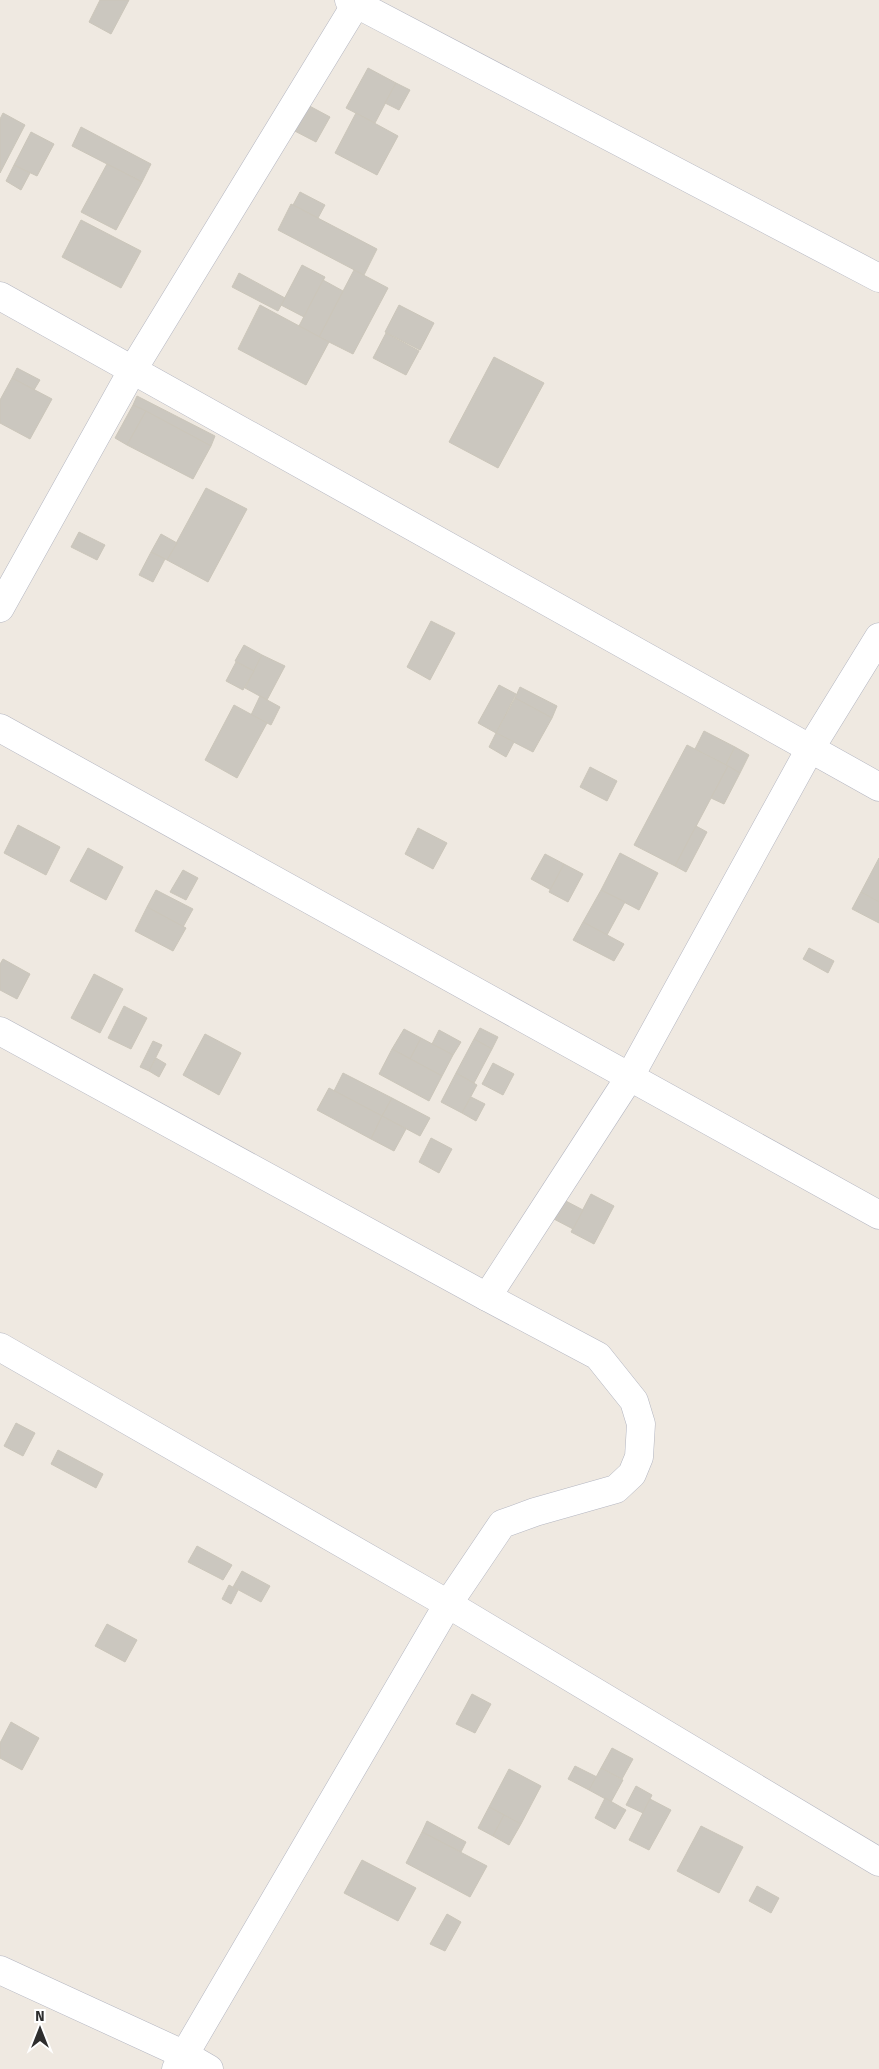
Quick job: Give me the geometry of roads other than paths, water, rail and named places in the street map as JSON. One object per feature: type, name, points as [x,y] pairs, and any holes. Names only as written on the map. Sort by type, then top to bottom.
[{"type":"street","points":[[0,608],[132,371],[353,2],[879,278]]},
{"type":"street","points":[[0,296],[879,787]]},
{"type":"street","points":[[487,1297],[629,1078],[810,749],[879,636]]},
{"type":"street","points":[[0,728],[879,1215]]},
{"type":"street","points":[[0,1031],[598,1356],[634,1401],[641,1424],[639,1456],[632,1474],[616,1489],[534,1512],[502,1524],[448,1604],[180,2062]]},
{"type":"street","points":[[0,1346],[448,1604],[879,1862]]},
{"type":"street","points":[[0,1970],[180,2062],[209,2069]]}]
